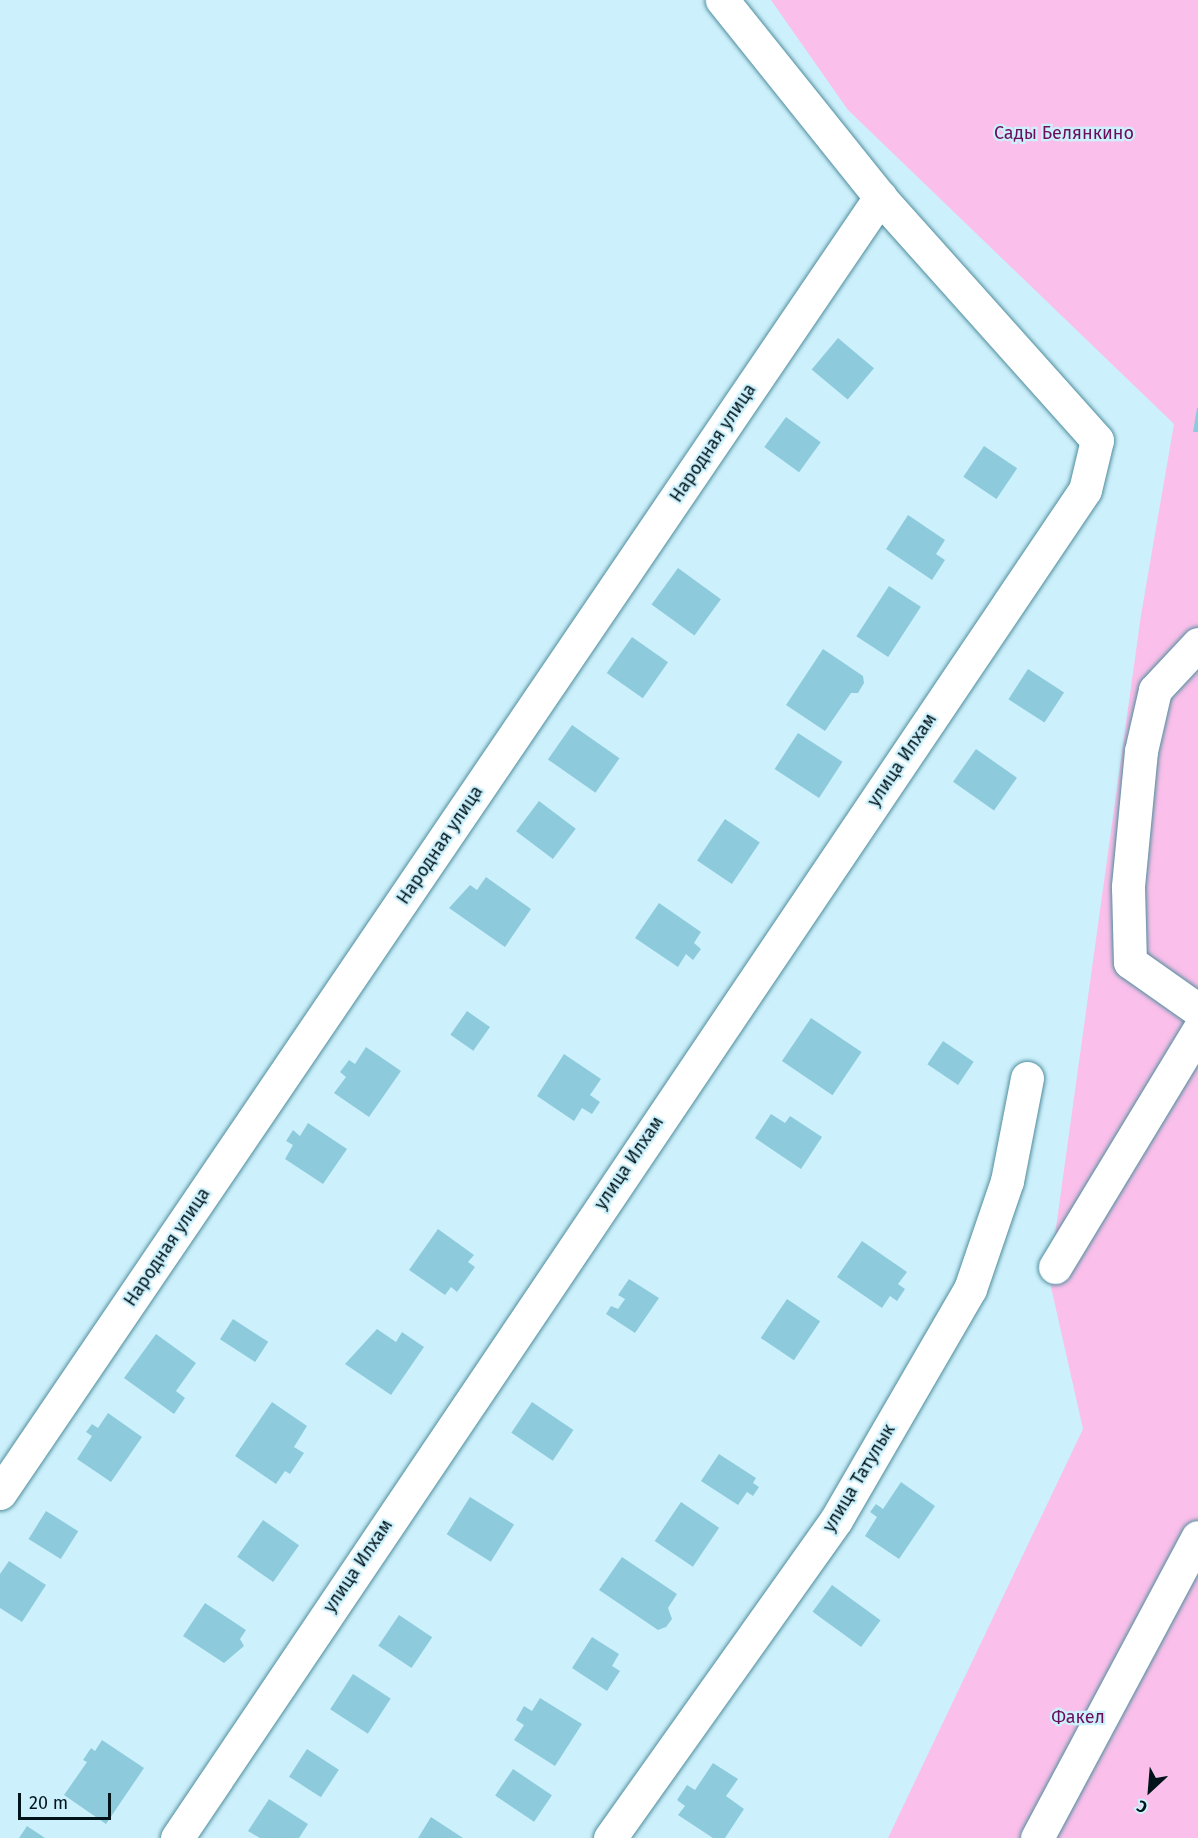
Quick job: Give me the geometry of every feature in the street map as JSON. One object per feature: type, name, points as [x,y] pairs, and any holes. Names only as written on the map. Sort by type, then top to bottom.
[{"type":"street","points":[[722,0],[880,198]]},
{"type":"street","name":"улица Илхам","points":[[177,1838],[1085,490],[1098,440],[880,198]]},
{"type":"street","name":"Народная улица","points":[[0,1493],[880,198]]},
{"type":"street","points":[[1198,644],[1155,690],[1141,751],[1128,887],[1130,963],[1198,1010]]},
{"type":"street","points":[[1055,1267],[1198,1031]]},
{"type":"street","name":"улица Татулык","points":[[610,1838],[836,1520],[970,1289],[1007,1181],[1027,1077]]},
{"type":"street","points":[[1037,1838],[1198,1537]]},
{"type":"green space","name":"Факел","points":[[771,0],[1198,0],[1198,1838],[888,1838],[1083,1429],[1049,1278],[1141,615],[1174,424],[848,110]]},
{"type":"building","points":[[838,338],[874,368],[848,400],[812,369]]},
{"type":"building","points":[[1197,408],[1198,432],[1193,432]]},
{"type":"building","points":[[786,417],[821,442],[799,472],[764,447]]},
{"type":"building","points":[[984,446],[1017,468],[996,499],[963,477]]},
{"type":"building","points":[[908,515],[945,540],[936,554],[945,560],[932,580],[886,549]]},
{"type":"building","points":[[678,568],[721,599],[694,636],[652,604]]},
{"type":"building","points":[[889,586],[921,607],[888,657],[856,636]]},
{"type":"building","points":[[632,637],[668,662],[643,698],[607,673]]},
{"type":"building","points":[[823,649],[863,676],[864,683],[858,693],[851,693],[825,731],[786,705]]},
{"type":"building","points":[[1028,669],[1064,692],[1044,723],[1008,699]]},
{"type":"building","points":[[572,725],[620,758],[595,793],[548,759]]},
{"type":"building","points":[[798,733],[842,762],[819,798],[775,769]]},
{"type":"building","points":[[976,749],[1017,778],[994,810],[953,782]]},
{"type":"building","points":[[539,801],[576,829],[553,859],[516,831]]},
{"type":"building","points":[[725,819],[760,842],[732,884],[697,860]]},
{"type":"building","points":[[486,877],[531,909],[505,947],[449,908],[470,885],[477,890]]},
{"type":"building","points":[[659,903],[701,932],[694,943],[701,949],[693,960],[686,954],[678,967],[635,938]]},
{"type":"building","points":[[467,1011],[490,1027],[473,1051],[450,1035]]},
{"type":"building","points":[[811,1018],[862,1052],[832,1095],[782,1061]]},
{"type":"building","points":[[943,1041],[974,1062],[958,1085],[927,1064]]},
{"type":"building","points":[[366,1047],[401,1071],[369,1117],[334,1093],[346,1077],[340,1072],[349,1060],[355,1064]]},
{"type":"building","points":[[564,1054],[601,1079],[590,1095],[600,1102],[592,1114],[582,1108],[574,1121],[537,1096]]},
{"type":"building","points":[[771,1114],[785,1123],[790,1116],[822,1137],[801,1169],[755,1138]]},
{"type":"building","points":[[308,1123],[347,1149],[323,1184],[285,1159],[293,1145],[286,1141],[293,1130],[300,1136]]},
{"type":"building","points":[[438,1229],[474,1255],[468,1262],[475,1267],[457,1292],[451,1287],[445,1295],[409,1270]]},
{"type":"building","points":[[862,1241],[907,1272],[898,1284],[905,1289],[897,1301],[890,1296],[882,1308],[837,1277]]},
{"type":"building","points":[[629,1279],[659,1298],[635,1333],[606,1314],[611,1306],[618,1309],[625,1299],[618,1295]]},
{"type":"building","points":[[787,1299],[820,1321],[794,1360],[761,1338]]},
{"type":"building","points":[[233,1319],[268,1342],[255,1362],[220,1339]]},
{"type":"building","points":[[377,1329],[396,1342],[402,1332],[424,1347],[391,1395],[345,1364]]},
{"type":"building","points":[[156,1334],[196,1363],[176,1391],[185,1398],[174,1414],[124,1378]]},
{"type":"building","points":[[272,1402],[307,1426],[294,1447],[304,1453],[290,1474],[285,1471],[276,1484],[235,1456]]},
{"type":"building","points":[[532,1402],[573,1430],[553,1461],[511,1433]]},
{"type":"building","points":[[108,1413],[142,1437],[111,1482],[77,1459],[92,1436],[86,1432],[92,1424],[98,1428]]},
{"type":"building","points":[[719,1454],[756,1478],[753,1483],[759,1487],[753,1496],[747,1492],[738,1505],[701,1481]]},
{"type":"building","points":[[901,1482],[935,1506],[899,1559],[865,1536],[877,1517],[870,1512],[876,1504],[883,1509]]},
{"type":"building","points":[[470,1497],[514,1525],[491,1562],[447,1534]]},
{"type":"building","points":[[681,1502],[719,1528],[693,1567],[655,1541]]},
{"type":"building","points":[[46,1511],[78,1531],[61,1559],[29,1539]]},
{"type":"building","points":[[263,1520],[299,1545],[273,1582],[237,1557]]},
{"type":"building","points":[[622,1557],[677,1594],[668,1608],[672,1619],[666,1627],[658,1630],[599,1590]]},
{"type":"building","points":[[9,1561],[46,1585],[22,1622],[0,1608],[0,1574]]},
{"type":"building","points":[[832,1585],[881,1620],[861,1647],[813,1612]]},
{"type":"building","points":[[205,1603],[246,1630],[240,1639],[244,1646],[224,1663],[183,1636]]},
{"type":"building","points":[[399,1615],[432,1637],[411,1668],[378,1646]]},
{"type":"building","points":[[592,1637],[619,1654],[612,1666],[620,1671],[607,1691],[572,1668]]},
{"type":"building","points":[[353,1674],[391,1699],[368,1734],[330,1709]]},
{"type":"building","points":[[540,1698],[582,1724],[555,1766],[514,1740],[524,1725],[516,1720],[524,1706],[532,1711]]},
{"type":"building","points":[[102,1740],[144,1768],[106,1824],[64,1795],[87,1762],[83,1760],[91,1748],[95,1751]]},
{"type":"building","points":[[307,1749],[339,1770],[321,1797],[289,1777]]},
{"type":"building","points":[[713,1763],[738,1779],[726,1796],[744,1809],[725,1838],[713,1838],[678,1815],[685,1806],[677,1800],[687,1785],[695,1790]]},
{"type":"building","points":[[513,1769],[552,1795],[534,1822],[495,1796]]},
{"type":"building","points":[[269,1799],[308,1824],[299,1838],[260,1838],[248,1831]]},
{"type":"building","points":[[431,1817],[463,1838],[418,1838]]},
{"type":"building","points":[[27,1826],[45,1838],[19,1838]]},
{"type":"park label","name":"Сады Белянкино","points":[[1064,133]]}]
